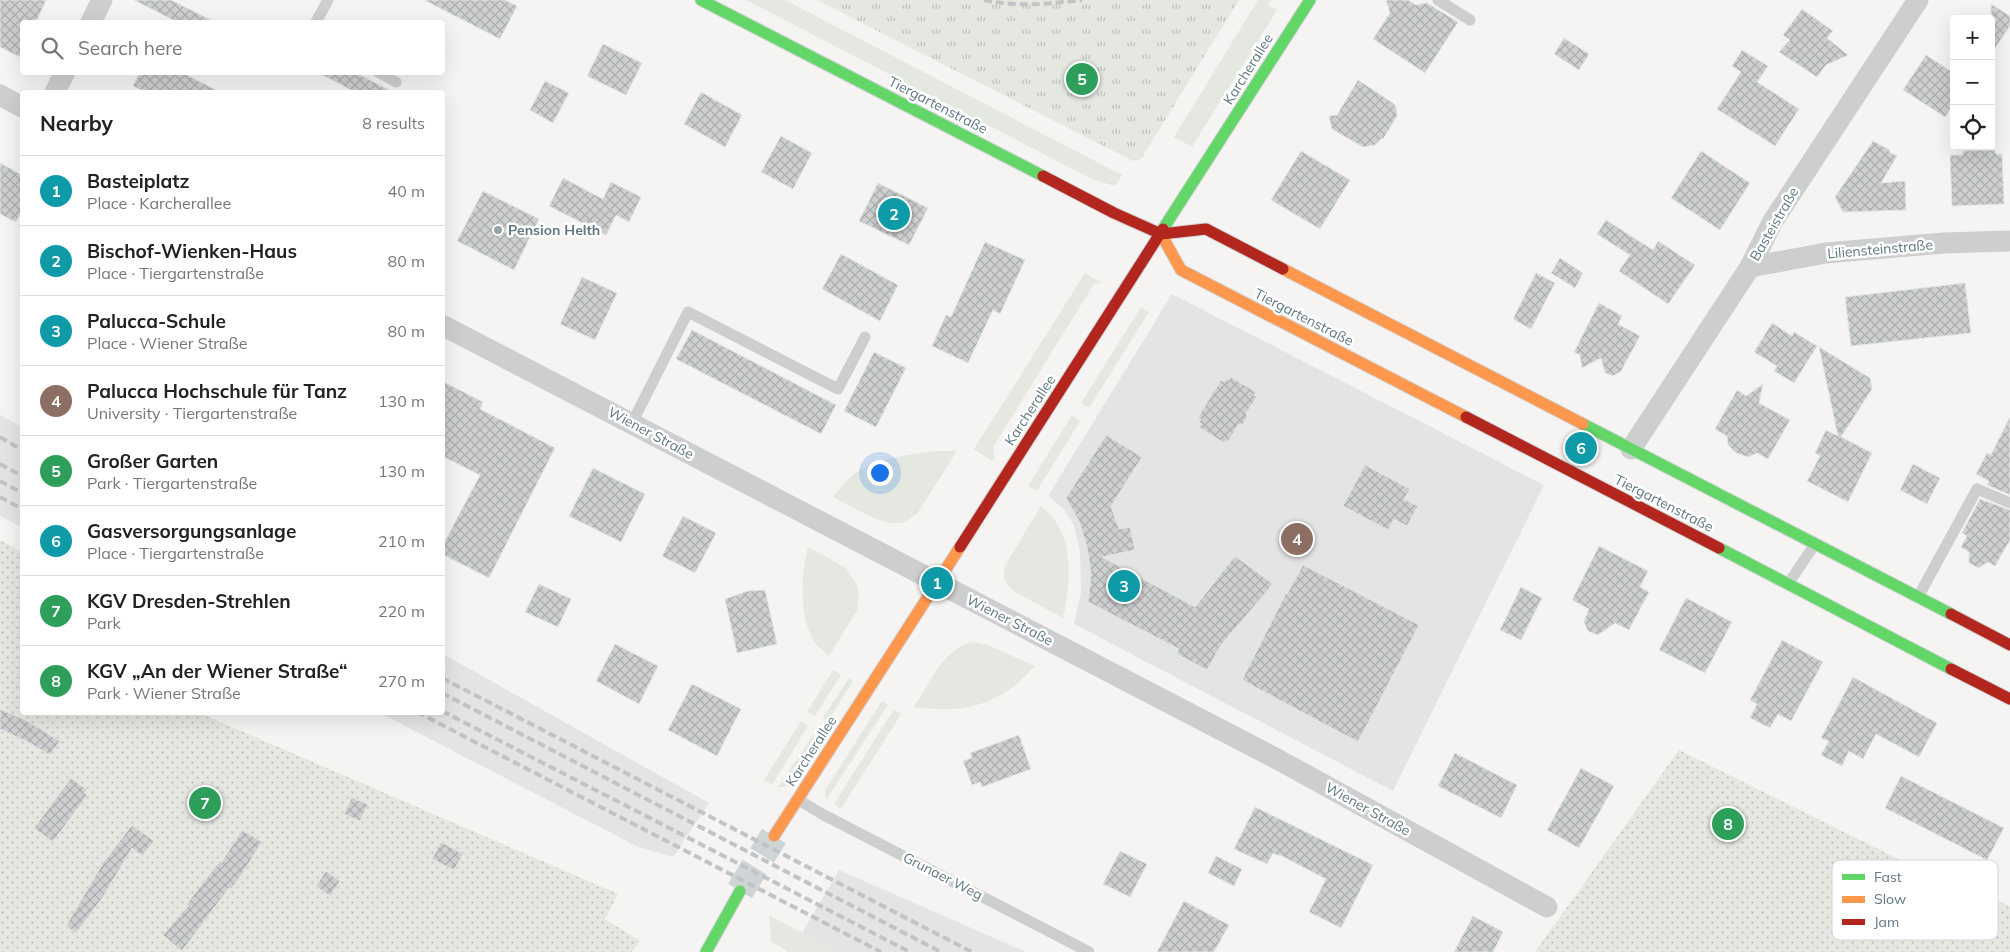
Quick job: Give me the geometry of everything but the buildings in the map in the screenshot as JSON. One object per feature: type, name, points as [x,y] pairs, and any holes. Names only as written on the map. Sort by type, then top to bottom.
[{"type":"street","points":[[92,20],[102,0]]},
{"type":"street","name":"Tiergartenstraße","points":[[702,0],[1107,209],[1161,234],[1181,270],[2010,698]]},
{"type":"street","name":"Karcherallee","points":[[774,836],[1310,0]]},
{"type":"street","name":"Basteistraße","points":[[1632,449],[1750,267],[1773,222],[1918,0]]},
{"type":"street","points":[[56,90],[64,75]]},
{"type":"street","points":[[0,96],[20,106]]},
{"type":"street","points":[[1161,234],[1206,229],[2010,645]]},
{"type":"street","name":"Liliensteinstraße","points":[[1750,267],[1826,253],[1944,243],[2010,241]]},
{"type":"street","name":"Wiener Straße","points":[[445,327],[1276,758],[1547,907]]},
{"type":"street","points":[[706,952],[740,891]]},
{"type":"lane","points":[[317,20],[328,0]]},
{"type":"lane","points":[[1438,0],[1470,20]]},
{"type":"lane","points":[[383,75],[396,82]]},
{"type":"lane","points":[[632,423],[688,312],[838,389],[865,337]]},
{"type":"lane","points":[[1918,598],[1977,488],[2010,503]]},
{"type":"lane","points":[[1788,584],[1815,544]]},
{"type":"lane","name":"Grunaer Weg","points":[[797,799],[822,814],[1089,952]]},
{"type":"shaded area","points":[[1172,294],[1544,485],[1393,791],[1074,624],[1081,592],[1080,551],[1074,526],[1064,509],[1048,496]]},
{"type":"shaded area","points":[[0,415],[20,426],[20,526],[0,516]]},
{"type":"shaded area","points":[[445,655],[709,803],[673,857],[638,847],[384,715],[445,715]]},
{"type":"shaded area","points":[[839,870],[1026,952],[838,952],[802,933]]},
{"type":"green space","points":[[746,0],[785,0],[1122,175],[1115,186],[1094,180]]},
{"type":"green space","points":[[817,0],[1239,0],[1141,159],[1133,161]]},
{"type":"green space","points":[[1258,0],[1271,0],[1268,5],[1277,10],[1192,147],[1174,137]]},
{"type":"green space","points":[[1085,273],[1102,283],[1094,284],[993,447],[995,458],[992,461],[974,449]]},
{"type":"green space","points":[[1141,307],[1149,312],[1089,408],[1081,403]]},
{"type":"green space","points":[[1072,415],[1080,421],[1037,491],[1028,486]]},
{"type":"green space","points":[[936,451],[957,451],[917,514],[904,522],[892,523],[875,518],[833,497],[850,478],[865,467],[895,457]]},
{"type":"green space","points":[[1041,506],[1054,518],[1061,531],[1068,555],[1069,581],[1063,618],[1015,592],[1006,583],[1004,576],[1006,564]]},
{"type":"green space","points":[[0,540],[20,551],[20,715],[205,715],[618,894],[605,919],[640,941],[632,952],[0,952]]},
{"type":"green space","points":[[808,547],[846,568],[857,585],[859,597],[857,611],[829,656],[818,646],[811,635],[804,611],[803,584]]},
{"type":"green space","points":[[973,642],[988,645],[1035,666],[1009,690],[981,704],[950,709],[914,707],[945,659],[953,651]]},
{"type":"green space","points":[[833,670],[841,675],[815,716],[807,712]]},
{"type":"green space","points":[[849,678],[853,681],[829,720],[822,719]]},
{"type":"green space","points":[[882,701],[888,705],[826,800],[825,790]]},
{"type":"green space","points":[[894,709],[901,714],[841,809],[834,804]]},
{"type":"green space","points":[[801,721],[808,726],[772,785],[764,780]]},
{"type":"green space","points":[[813,735],[818,737],[787,787],[778,787]]},
{"type":"green space","points":[[1679,750],[1900,860],[1832,860],[1832,940],[1998,940],[1998,901],[2010,907],[2010,952],[1535,952]]},
{"type":"green space","points":[[769,915],[838,952],[788,952],[771,941]]},
{"type":"tunnel","points":[[740,891],[774,836]]},
{"type":"railway","points":[[984,0],[1020,4],[1045,4],[1082,0]]},
{"type":"railway","points":[[0,437],[20,449]]},
{"type":"railway","points":[[0,464],[20,475]]},
{"type":"railway","points":[[0,481],[20,492]]},
{"type":"railway","points":[[0,497],[20,508]]},
{"type":"railway","points":[[445,680],[972,952]]},
{"type":"railway","points":[[445,695],[941,952]]},
{"type":"railway","points":[[445,713],[910,952]]},
{"type":"railway","points":[[423,715],[881,952]]},
{"type":"traffic: fast","points":[[701,0],[1043,176]]},
{"type":"traffic: fast","points":[[1163,229],[1310,0]]},
{"type":"traffic: fast","points":[[1583,424],[1951,614]]},
{"type":"traffic: fast","points":[[1719,548],[1951,669]]},
{"type":"traffic: fast","points":[[706,952],[740,891]]},
{"type":"traffic: slow","points":[[1161,234],[1181,270],[1466,417]]},
{"type":"traffic: slow","points":[[1283,269],[1583,424]]},
{"type":"traffic: slow","points":[[774,836],[960,547]]},
{"type":"traffic: jam","points":[[1043,176],[1114,213],[1161,234],[1206,229],[1283,269]]},
{"type":"traffic: jam","points":[[960,547],[1163,229]]},
{"type":"traffic: jam","points":[[1466,417],[1719,548]]},
{"type":"traffic: jam","points":[[1951,614],[2010,645]]},
{"type":"traffic: jam","points":[[1951,669],[2010,699]]},
{"type":"place","name":"Großer Garten","points":[[1082,79]]},
{"type":"place","name":"Bischof-Wienken-Haus","points":[[894,214]]},
{"type":"place","name":"Pension Helth","points":[[498,230]]},
{"type":"place","name":"Gasversorgungsanlage","points":[[1581,448]]},
{"type":"place","name":"Palucca Hochschule für Tanz","points":[[1297,539]]},
{"type":"place","name":"Basteiplatz","points":[[937,583]]},
{"type":"place","name":"Palucca-Schule","points":[[1124,586]]},
{"type":"place","name":"KGV Dresden-Strehlen","points":[[205,803]]},
{"type":"place","name":"KGV „An der Wiener Straße“","points":[[1728,824]]}]
